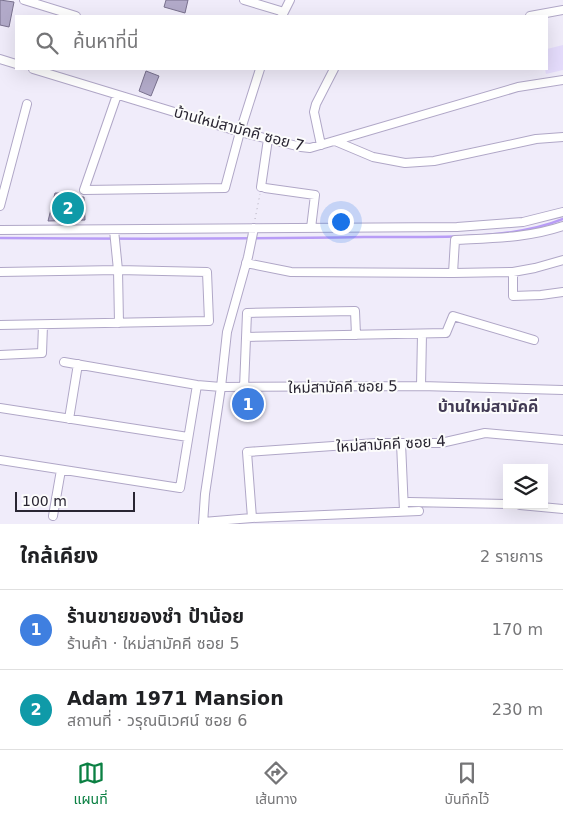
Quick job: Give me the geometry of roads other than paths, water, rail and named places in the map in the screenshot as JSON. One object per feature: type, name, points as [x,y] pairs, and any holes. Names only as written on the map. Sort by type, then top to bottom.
[{"type":"street","points":[[24,0],[73,15]]},
{"type":"street","points":[[244,0],[283,14],[290,0]]},
{"type":"street","points":[[536,15],[563,10]]},
{"type":"street","points":[[0,58],[15,64]]},
{"type":"street","name":"บ้านใหม่สามัคคี ซอย 7","points":[[35,70],[240,132],[301,148],[321,145],[518,86],[563,80]]},
{"type":"street","points":[[117,95],[84,190],[225,188],[260,70]]},
{"type":"street","points":[[321,145],[314,112],[316,104],[333,70]]},
{"type":"street","points":[[0,206],[27,104]]},
{"type":"street","points":[[335,141],[373,156],[405,163],[434,161],[536,139],[563,137]]},
{"type":"street","points":[[268,139],[263,187],[315,195],[311,228]]},
{"type":"street","points":[[0,230],[252,233],[311,228],[457,227],[498,225],[535,220],[563,212]]},
{"type":"street","points":[[453,273],[455,240],[522,236],[541,233],[563,226]]},
{"type":"street","points":[[114,230],[118,270],[119,323]]},
{"type":"street","points":[[252,233],[246,264],[227,332],[205,494],[203,523],[252,518],[418,511]]},
{"type":"street","points":[[246,264],[291,272],[453,273],[512,272],[536,268],[563,260]]},
{"type":"street","points":[[0,272],[118,270],[207,272],[209,321],[0,325]]},
{"type":"street","points":[[512,272],[513,296],[563,292]]},
{"type":"street","points":[[244,388],[247,313],[355,311],[356,335]]},
{"type":"street","points":[[246,337],[446,333],[453,316],[534,340]]},
{"type":"street","points":[[0,355],[42,354],[43,325]]},
{"type":"street","points":[[421,386],[422,334]]},
{"type":"street","name":"ใหม่สามัคคี ซอย 5","points":[[64,362],[221,387],[421,386],[563,390]]},
{"type":"street","points":[[69,419],[78,364]]},
{"type":"street","points":[[0,460],[180,488],[198,384]]},
{"type":"street","points":[[0,408],[188,437]]},
{"type":"street","name":"ใหม่สามัคคี ซอย 4","points":[[252,518],[247,452],[376,443],[441,443],[485,433],[563,440]]},
{"type":"street","points":[[401,443],[404,512]]},
{"type":"street","points":[[53,516],[61,470]]},
{"type":"street","points":[[409,502],[503,504]]},
{"type":"street","points":[[548,508],[563,509]]},
{"type":"waterway","points":[[0,238],[439,237],[491,235],[541,226],[563,219]]},
{"type":"place","name":"Adam 1971 Mansion","points":[[68,208]]},
{"type":"place","name":"ร้านขายของชำ ป้าน้อย","points":[[248,404]]},
{"type":"district","name":"บ้านใหม่สามัคคี","points":[[488,406]]}]
